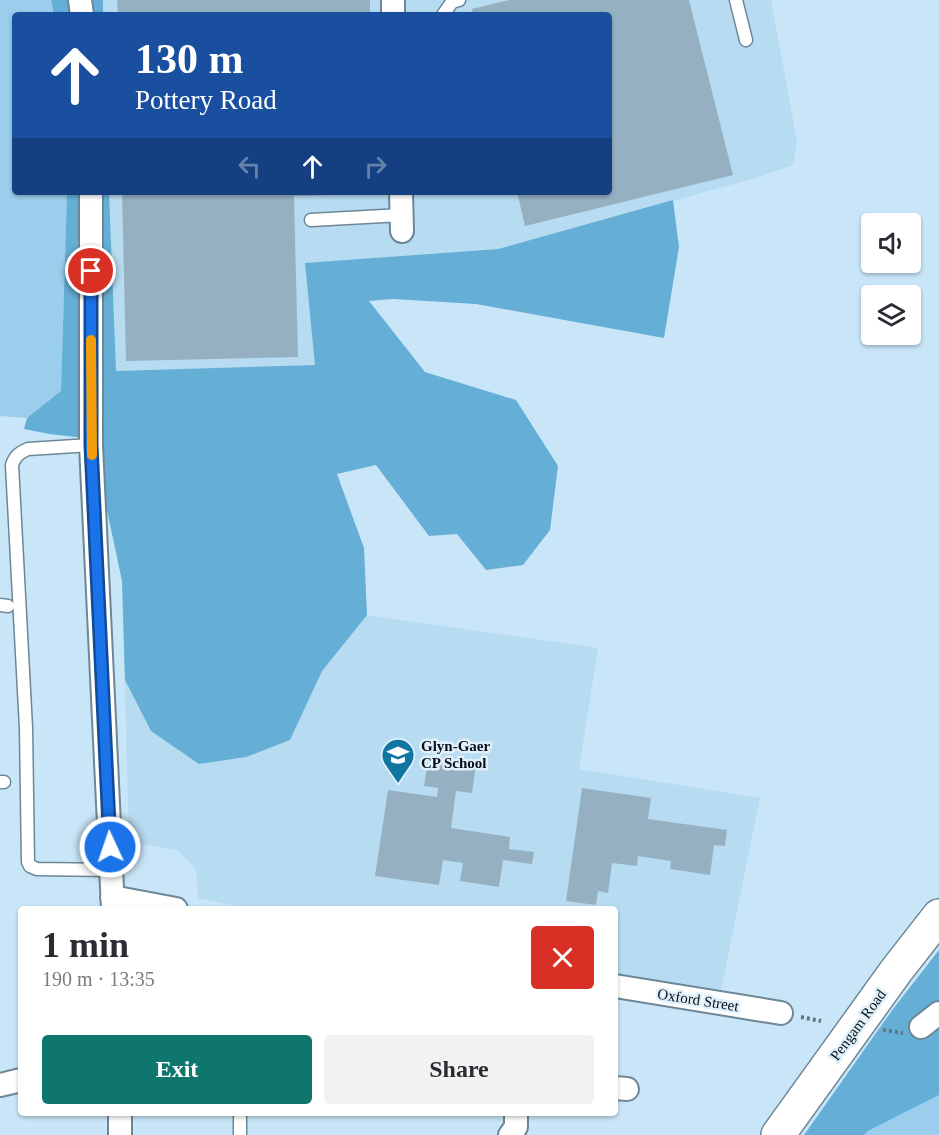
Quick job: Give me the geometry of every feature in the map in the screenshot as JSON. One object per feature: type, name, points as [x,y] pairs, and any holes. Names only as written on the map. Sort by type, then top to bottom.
[{"type":"main road","name":"Pengam Road","points":[[778,1135],[896,971],[939,916]]},
{"type":"street","points":[[91,195],[91,445],[113,903],[144,906]]},
{"type":"street","points":[[401,195],[402,223]]},
{"type":"street","name":"Oxford Street","points":[[618,986],[781,1013]]},
{"type":"street","points":[[921,1027],[939,1013]]},
{"type":"street","points":[[0,1085],[18,1081]]},
{"type":"street","points":[[120,1116],[120,1135]]},
{"type":"street","points":[[510,1135],[516,1127],[516,1116]]},
{"type":"lane","points":[[445,12],[452,2],[459,0]]},
{"type":"lane","points":[[736,0],[746,40]]},
{"type":"lane","points":[[311,220],[402,223]]},
{"type":"lane","points":[[91,445],[28,449],[15,457],[12,465],[26,728],[28,862],[30,866],[37,869],[111,870]]},
{"type":"lane","points":[[240,1116],[240,1135]]},
{"type":"shaded area","points":[[0,0],[51,0],[53,12],[12,12],[12,195],[67,195],[61,392],[27,418],[0,416]]},
{"type":"shaded area","points":[[51,0],[103,0],[103,12],[53,12]]},
{"type":"shaded area","points":[[103,0],[771,0],[797,141],[793,165],[752,179],[498,249],[306,263],[316,365],[115,371],[109,195],[612,195],[612,12],[103,12]]},
{"type":"shaded area","points":[[67,195],[109,195],[116,371],[315,365],[305,263],[498,249],[673,200],[679,247],[664,338],[476,304],[393,299],[369,301],[425,372],[516,400],[558,466],[550,530],[523,565],[486,570],[457,534],[429,536],[376,465],[337,474],[364,548],[367,615],[322,671],[290,740],[246,757],[199,764],[151,731],[125,680],[122,581],[99,473],[102,440],[24,429],[27,418],[61,391]]},
{"type":"shaded area","name":"Glyn-Gaer CP School","points":[[122,581],[598,648],[579,769],[760,798],[721,990],[618,973],[618,906],[236,906],[198,898],[196,869],[177,850],[129,842]]},
{"type":"shaded area","points":[[939,950],[939,1095],[864,1135],[804,1135],[893,1009]]},
{"type":"shaded area","points":[[939,1095],[939,1135],[864,1135],[868,1131]]},
{"type":"building","points":[[117,0],[370,0],[370,12],[118,12]]},
{"type":"building","points":[[509,0],[689,0],[733,175],[525,226],[518,195],[612,195],[612,12],[472,12],[472,9]]},
{"type":"building","points":[[122,195],[334,195],[294,196],[298,357],[126,361]]},
{"type":"building","points":[[429,756],[476,763],[472,793],[456,791],[451,828],[510,837],[509,849],[534,852],[532,864],[503,860],[499,887],[460,881],[463,863],[443,860],[439,885],[375,876],[388,790],[437,797],[438,788],[424,786]]},
{"type":"building","points":[[582,788],[651,798],[648,819],[727,830],[725,846],[714,845],[710,875],[670,869],[671,861],[638,856],[637,866],[612,863],[608,893],[598,891],[596,905],[566,901]]},
{"type":"slow traffic","points":[[91,340],[92,455]]},
{"type":"place","name":"Glyn-Gaer CP School","points":[[398,784]]},
{"type":"route","points":[[91,271],[91,445],[110,847]]}]
